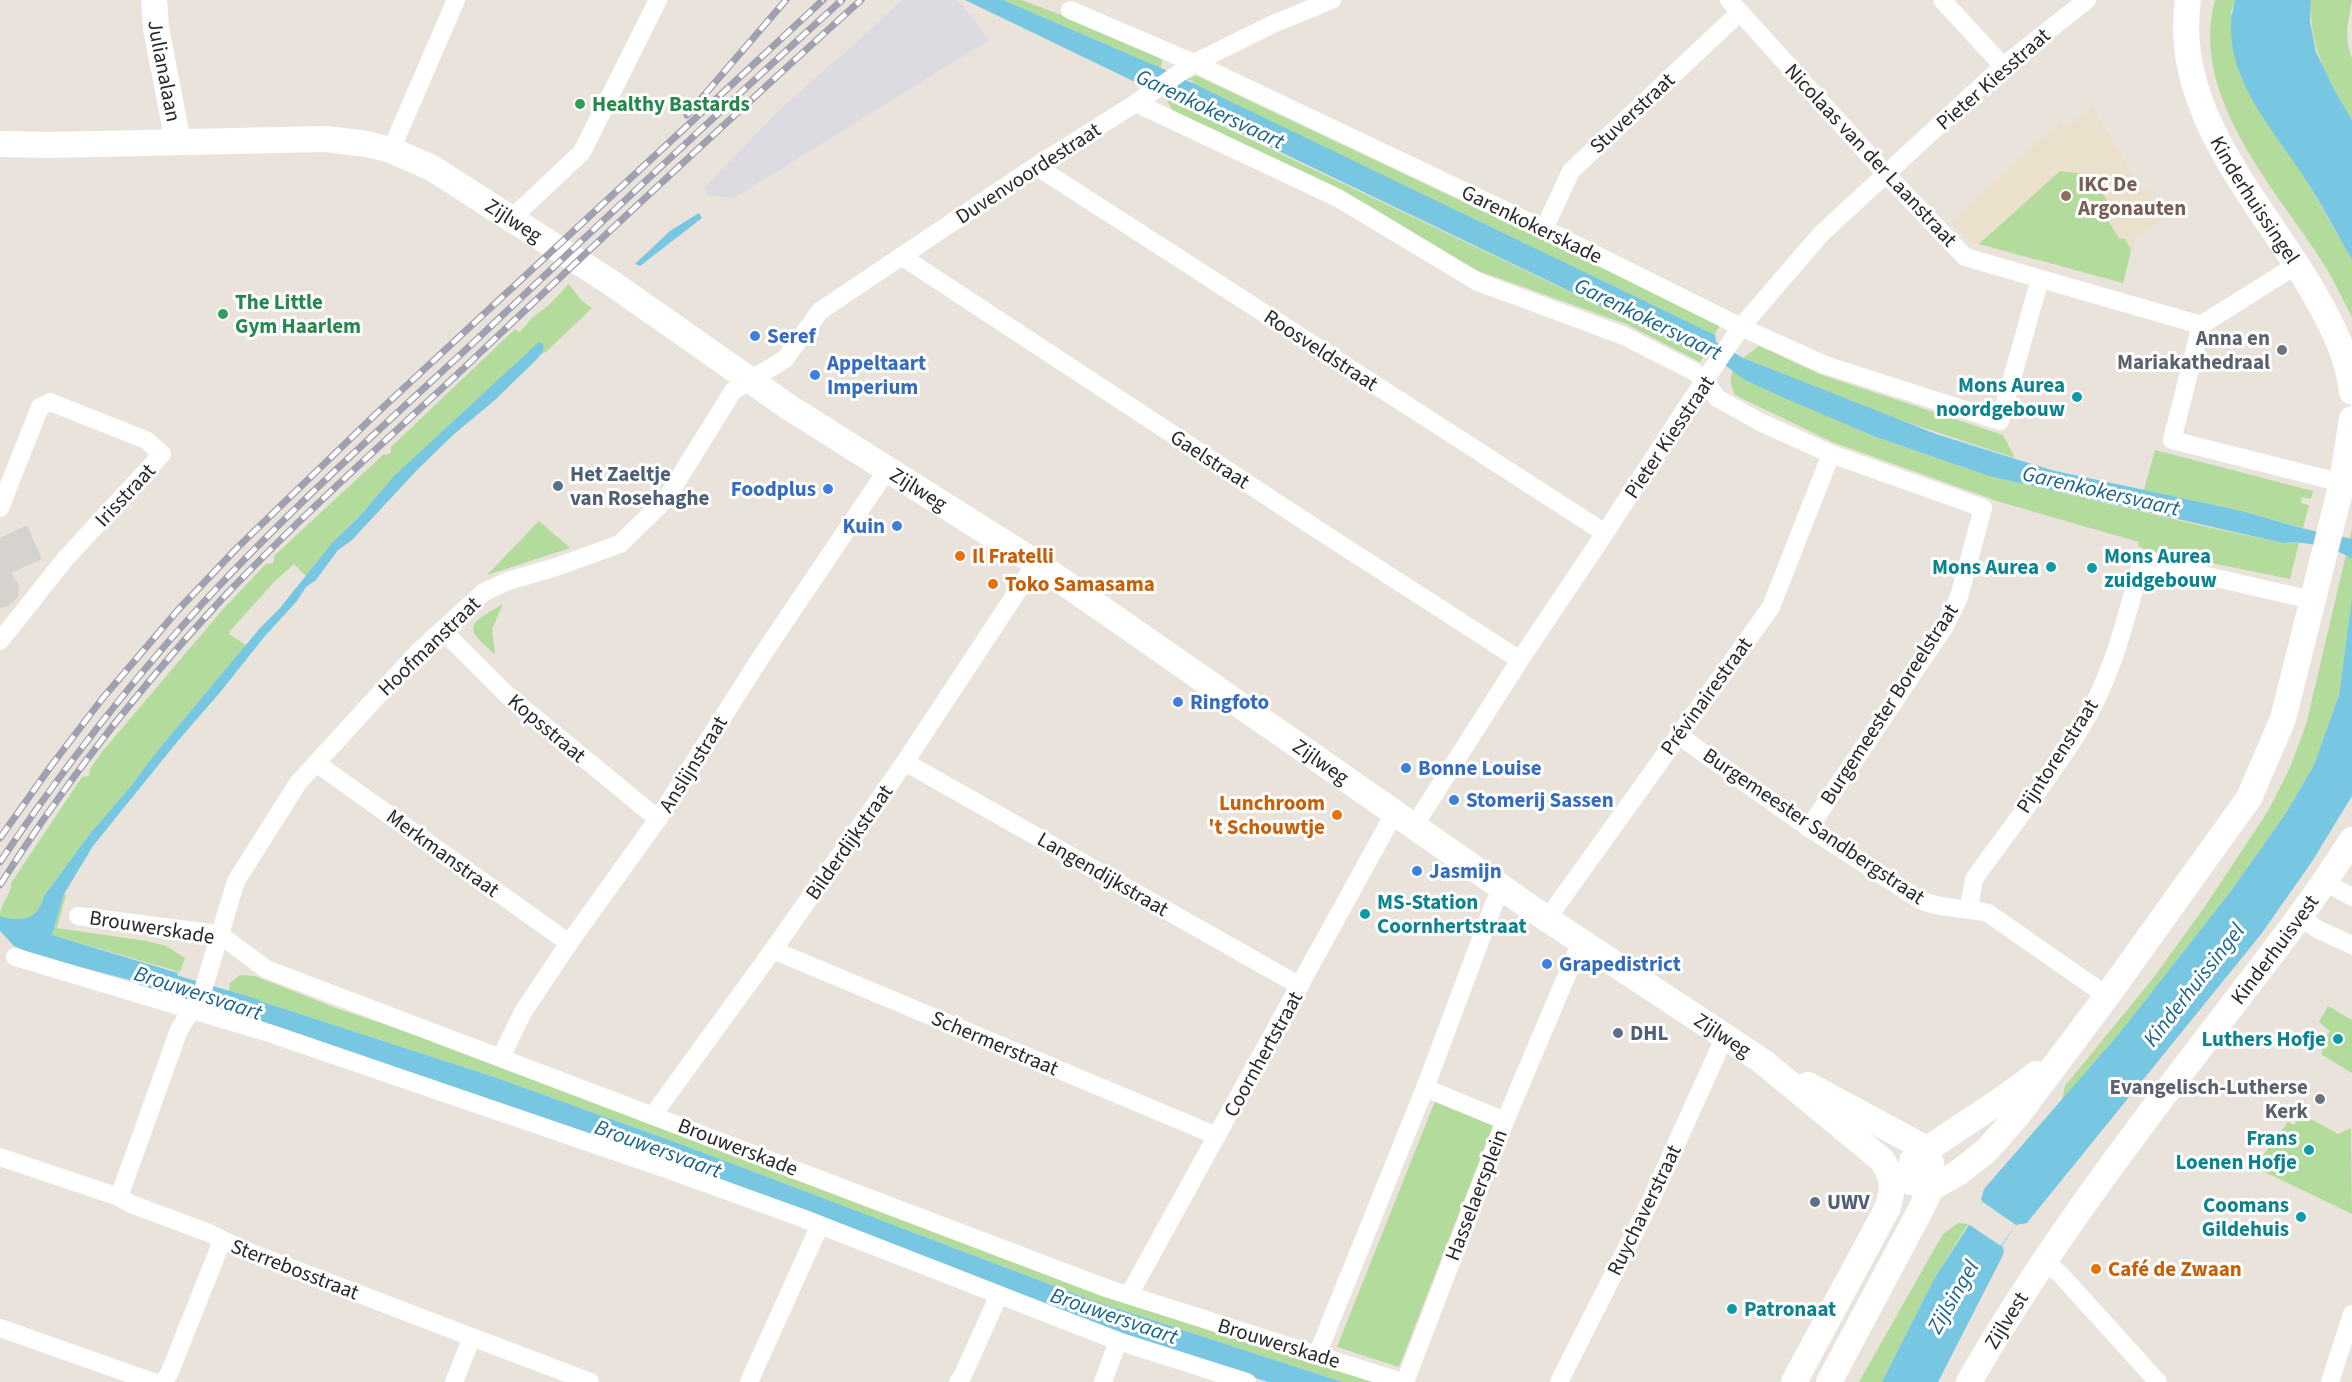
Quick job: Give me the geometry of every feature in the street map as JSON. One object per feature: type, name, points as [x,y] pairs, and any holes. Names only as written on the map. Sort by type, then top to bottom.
[{"type":"main road","name":"Julianalaan","points":[[154,0],[156,28],[178,142]]},
{"type":"main road","name":"Kinderhuissingel","points":[[2188,0],[2185,35],[2190,70],[2200,103],[2225,154],[2325,312],[2341,347],[2351,380],[2352,392]]},
{"type":"main road","name":"Zijlweg","points":[[0,144],[326,139],[367,144],[391,150],[432,168],[610,282],[750,382],[1036,563],[1547,919],[1762,1061],[1882,1160],[1892,1176]]},
{"type":"main road","points":[[1892,1176],[1931,1188],[1958,1173],[1987,1150],[2017,1116],[2107,996],[2249,798],[2283,719],[2304,598],[2326,542],[2333,481],[2352,418]]},
{"type":"main road","name":"Kinderhuisvest","points":[[2045,1261],[2152,1110],[2300,917],[2352,840]]},
{"type":"main road","points":[[1892,1176],[2006,1098],[2069,1047]]},
{"type":"main road","name":"Zijlweg","points":[[1762,1061],[1910,1139],[1924,1152]]},
{"type":"main road","points":[[1828,1382],[1931,1188],[1931,1163],[1924,1152]]},
{"type":"main road","points":[[1794,1382],[1888,1208],[1893,1190],[1892,1176]]},
{"type":"main road","name":"Zijlvest","points":[[1969,1382],[2045,1261]]},
{"type":"street","points":[[391,150],[456,0]]},
{"type":"street","points":[[511,219],[582,152],[658,0]]},
{"type":"street","name":"Duvenvoordestraat","points":[[750,382],[785,359],[820,311],[1036,166],[1144,98],[1194,63],[1273,24],[1332,0]]},
{"type":"street","points":[[1942,0],[2003,66]]},
{"type":"street","name":"Pieter Kiesstraat","points":[[1405,819],[1520,660],[1742,327],[1821,234],[2003,66],[2087,0]]},
{"type":"street","name":"Nicolaas van der Laanstraat","points":[[1735,6],[1886,174],[1965,257],[2201,325]]},
{"type":"street","name":"Stuverstraat","points":[[1544,229],[1571,171],[1735,6]]},
{"type":"street","name":"Garenkokerskade","points":[[1070,10],[1194,63],[1825,365],[2000,421],[2040,279]]},
{"type":"street","points":[[1144,98],[1338,198],[1478,282],[1624,336],[1695,372],[1705,381],[1717,398],[1760,422],[1831,454]]},
{"type":"street","name":"Roosveldstraat","points":[[1036,166],[1605,533]]},
{"type":"street","name":"Gaelstraat","points":[[901,256],[1326,536],[1520,660]]},
{"type":"street","points":[[2295,263],[2284,273],[2201,325],[2172,440],[2333,481]]},
{"type":"street","name":"Hoofmanstraat","points":[[198,1006],[236,881],[298,783],[417,653],[484,592],[508,580],[556,567],[620,544],[666,499],[733,392],[750,382]]},
{"type":"street","name":"Irisstraat","points":[[0,508],[40,407],[50,402],[146,440],[162,454],[66,558],[0,641]]},
{"type":"street","name":"Burgemeester Boreelstraat","points":[[1809,828],[1946,626],[1959,597],[1983,508],[1831,454]]},
{"type":"street","name":"Prévinairestraat","points":[[1547,919],[1771,607],[1831,454]]},
{"type":"street","name":"Anslijnstraat","points":[[501,1057],[524,1012],[569,943],[658,819],[761,657],[887,470]]},
{"type":"street","name":"Pijntorenstraat","points":[[1969,908],[1974,879],[2081,728],[2102,686],[2120,640],[2142,561],[2304,598]]},
{"type":"street","name":"Bilderdijkstraat","points":[[653,1115],[906,762],[1036,563]]},
{"type":"street","name":"Kopsstraat","points":[[442,630],[507,695],[658,819]]},
{"type":"street","name":"Burgemeester Sandbergstraat","points":[[1678,735],[1809,828],[1920,900],[1932,905],[1969,908],[1988,913],[2107,996]]},
{"type":"street","name":"Langendijkstraat","points":[[906,762],[1300,986]]},
{"type":"street","name":"Merkmanstraat","points":[[316,763],[569,943]]},
{"type":"street","name":"Coornhertstraat","points":[[1129,1296],[1300,986],[1405,819]]},
{"type":"street","points":[[2325,882],[2352,897]]},
{"type":"street","points":[[1317,1355],[1425,1088],[1494,904],[1503,888]]},
{"type":"street","name":"Brouwerskade","points":[[78,916],[219,934],[266,969],[1129,1296],[1404,1382]]},
{"type":"street","points":[[2300,917],[2317,929],[2352,945]]},
{"type":"street","points":[[1505,1121],[1581,942]]},
{"type":"street","name":"Schermerstraat","points":[[773,950],[1217,1136]]},
{"type":"street","points":[[15,957],[198,1006],[820,1225],[1118,1341],[1247,1382]]},
{"type":"street","points":[[120,1197],[178,1030],[188,1015],[198,1006]]},
{"type":"street","name":"Ruychaverstraat","points":[[1559,1382],[1650,1202],[1725,1036]]},
{"type":"street","name":"Hasselaersplein","points":[[1404,1382],[1505,1121],[1425,1088]]},
{"type":"street","name":"Sterrebosstraat","points":[[0,1157],[120,1197],[131,1204],[209,1233],[222,1241],[590,1382]]},
{"type":"street","points":[[749,1382],[820,1225]]},
{"type":"street","points":[[163,1382],[169,1374],[222,1241]]},
{"type":"street","points":[[2045,1261],[2060,1274],[2158,1382]]},
{"type":"street","points":[[958,1382],[999,1295]]},
{"type":"street","points":[[2330,1382],[2352,1314]]},
{"type":"street","points":[[0,1328],[153,1382]]},
{"type":"street","points":[[454,1382],[472,1337]]},
{"type":"street","points":[[1103,1382],[1118,1341]]},
{"type":"shaded area","points":[[902,0],[956,0],[961,3],[989,40],[734,198],[708,195],[703,189],[779,110]]},
{"type":"shaded area","name":"IKC De Argonauten","points":[[2092,106],[2142,190],[2147,188],[2165,218],[2136,237],[2123,283],[1970,242],[1951,221],[2060,122],[2067,128]]},
{"type":"shaded area","points":[[27,525],[42,559],[11,573],[19,585],[18,597],[8,606],[0,608],[0,538]]},
{"type":"green space","points":[[1003,0],[1021,0],[1162,58],[1161,68]]},
{"type":"green space","points":[[2215,0],[2235,0],[2231,12],[2260,113],[2305,178],[2352,260],[2352,317],[2325,267],[2240,138],[2224,105],[2214,70],[2210,35]]},
{"type":"green space","points":[[2311,0],[2352,0],[2347,29],[2348,46],[2352,59],[2352,120],[2328,77],[2317,49],[2311,18]]},
{"type":"green space","points":[[1197,76],[1721,324],[1715,333],[1716,341],[1715,335],[1192,84],[1190,83],[1194,81],[1186,79]]},
{"type":"green space","points":[[1166,99],[1704,356],[1700,362],[1626,324],[1476,270],[1368,205],[1173,111]]},
{"type":"green space","points":[[2060,171],[2091,175],[2113,210],[2105,216],[2119,238],[2125,239],[2131,250],[2123,283],[1979,244]]},
{"type":"green space","points":[[569,284],[582,301],[592,308],[546,352],[542,353],[539,343],[394,476],[358,518],[332,543],[306,576],[294,564],[274,582],[230,631],[229,634],[246,645],[89,835],[44,896],[37,911],[21,919],[0,916],[11,883],[82,777],[89,776],[90,769],[101,753],[224,608],[266,564],[273,563],[275,555],[384,454],[391,452],[391,447],[515,329],[520,332]]},
{"type":"green space","points":[[1759,346],[1819,374],[2003,435],[2015,458],[1882,414],[1743,358]]},
{"type":"green space","points":[[1734,370],[1745,380],[1876,437],[1989,476],[2203,526],[2283,543],[2299,543],[2290,579],[2147,550],[2138,546],[2139,542],[2000,502],[1832,442],[1735,395],[1731,385]]},
{"type":"green space","points":[[2155,450],[2313,491],[2311,499],[2302,497],[2301,503],[2309,505],[2303,528],[2242,511],[2144,490]]},
{"type":"green space","points":[[539,521],[570,548],[487,575]]},
{"type":"green space","points":[[2352,529],[2352,598],[2339,695],[2314,765],[2286,813],[2231,891],[2118,1035],[2062,1100],[2065,1086],[2154,977],[2206,905],[2268,811],[2289,770],[2306,725]]},
{"type":"green space","points":[[503,604],[492,629],[495,654],[477,637],[474,626],[482,617]]},
{"type":"green space","points":[[64,894],[66,895],[57,928],[166,946],[185,958],[180,972],[52,935]]},
{"type":"green space","points":[[240,975],[255,976],[333,1007],[489,1060],[1382,1382],[1342,1382],[1091,1300],[683,1145],[491,1076],[229,991],[230,983]]},
{"type":"green space","name":"Luthers Hofje","points":[[2328,1006],[2352,1020],[2352,1073],[2321,1054],[2323,1051],[2318,1047],[2330,1031],[2319,1022]]},
{"type":"green space","points":[[1436,1099],[1494,1123],[1399,1367],[1337,1347]]},
{"type":"green space","name":"Frans Loenen Hofje","points":[[2302,1114],[2338,1134],[2351,1128],[2352,1214],[2254,1167],[2288,1122],[2294,1125]]},
{"type":"green space","points":[[1958,1223],[1968,1224],[1934,1279],[1882,1382],[1859,1382],[1943,1234]]},
{"type":"water","name":"Garenkokersvaart","points":[[965,0],[1003,0],[1161,68],[1715,335],[1716,342],[1743,358],[1936,434],[2051,470],[2242,511],[2305,529],[2352,539],[2352,559],[2337,551],[2319,546],[2283,543],[1989,476],[1876,437],[1745,380],[1709,353],[1702,355]]},
{"type":"water","points":[[2235,0],[2311,0],[2310,21],[2316,52],[2352,120],[2352,260],[2310,187],[2262,116],[2239,72],[2233,49],[2231,25]]},
{"type":"water","points":[[699,213],[702,218],[640,266],[635,264],[670,231]]},
{"type":"water","points":[[539,342],[544,345],[542,353],[536,360],[418,469],[352,540],[338,550],[316,580],[306,587],[297,601],[265,636],[93,846],[64,894],[52,935],[178,973],[171,991],[35,955],[14,946],[0,931],[0,916],[21,919],[37,911],[44,896],[89,835],[332,543],[358,518],[394,476]]},
{"type":"water","name":"Zijlsingel","points":[[2352,598],[2352,796],[2313,860],[2262,933],[2027,1223],[2016,1225],[2002,1246],[2004,1251],[2002,1257],[1938,1382],[1882,1382],[1934,1279],[1983,1203],[1981,1199],[1984,1189],[2118,1035],[2231,891],[2286,813],[2314,765],[2339,695]]},
{"type":"water","points":[[229,991],[491,1076],[683,1145],[1091,1300],[1342,1382],[1268,1382],[1109,1330],[467,1094],[224,1008]]},
{"type":"pier","points":[[1983,1202],[2016,1225],[2001,1246],[1968,1224]]},
{"type":"waterway","name":"Brouwersvaart","points":[[146,977],[254,1009]]},
{"type":"railway","points":[[687,115],[786,0]]},
{"type":"railway","points":[[0,838],[102,699],[178,610],[237,548],[377,413],[823,0]]},
{"type":"railway","points":[[0,862],[71,762],[122,697],[202,604],[267,536],[702,128],[842,0]]},
{"type":"railway","points":[[0,885],[50,810],[132,702],[191,633],[250,570],[612,229],[861,0]]},
{"type":"place","name":"Healthy Bastards","points":[[580,104]]},
{"type":"place","name":"IKC De Argonauten","points":[[2066,196]]},
{"type":"place","name":"The Little Gym Haarlem","points":[[223,314]]},
{"type":"place","name":"Seref","points":[[755,336]]},
{"type":"place","name":"Anna en Mariakathedraal","points":[[2282,350]]},
{"type":"place","name":"Appeltaart Imperium","points":[[815,375]]},
{"type":"place","name":"Mons Aurea noordgebouw","points":[[2077,397]]},
{"type":"place","name":"Het Zaeltje van Rosehaghe","points":[[558,486]]},
{"type":"place","name":"Foodplus","points":[[828,489]]},
{"type":"place","name":"Kuin","points":[[897,526]]},
{"type":"place","name":"Il Fratelli","points":[[960,556]]},
{"type":"place","name":"Mons Aurea","points":[[2051,567]]},
{"type":"place","name":"Mons Aurea zuidgebouw","points":[[2092,568]]},
{"type":"place","name":"Toko Samasama","points":[[993,584]]},
{"type":"place","name":"Ringfoto","points":[[1178,702]]},
{"type":"place","name":"Bonne Louise","points":[[1406,768]]},
{"type":"place","name":"Stomerij Sassen","points":[[1454,800]]},
{"type":"place","name":"Lunchroom 't Schouwtje","points":[[1337,815]]},
{"type":"place","name":"Jasmijn","points":[[1417,871]]},
{"type":"place","name":"MS-Station Coornhertstraat","points":[[1365,914]]},
{"type":"place","name":"Grapedistrict","points":[[1547,964]]},
{"type":"place","name":"DHL","points":[[1618,1033]]},
{"type":"place","name":"Luthers Hofje","points":[[2338,1039]]},
{"type":"place","name":"Evangelisch-Lutherse Kerk","points":[[2320,1099]]},
{"type":"place","name":"Frans Loenen Hofje","points":[[2309,1150]]},
{"type":"place","name":"UWV","points":[[1815,1202]]},
{"type":"place","name":"Coomans Gildehuis","points":[[2301,1217]]},
{"type":"place","name":"Café de Zwaan","points":[[2096,1269]]},
{"type":"place","name":"Patronaat","points":[[1732,1309]]}]
